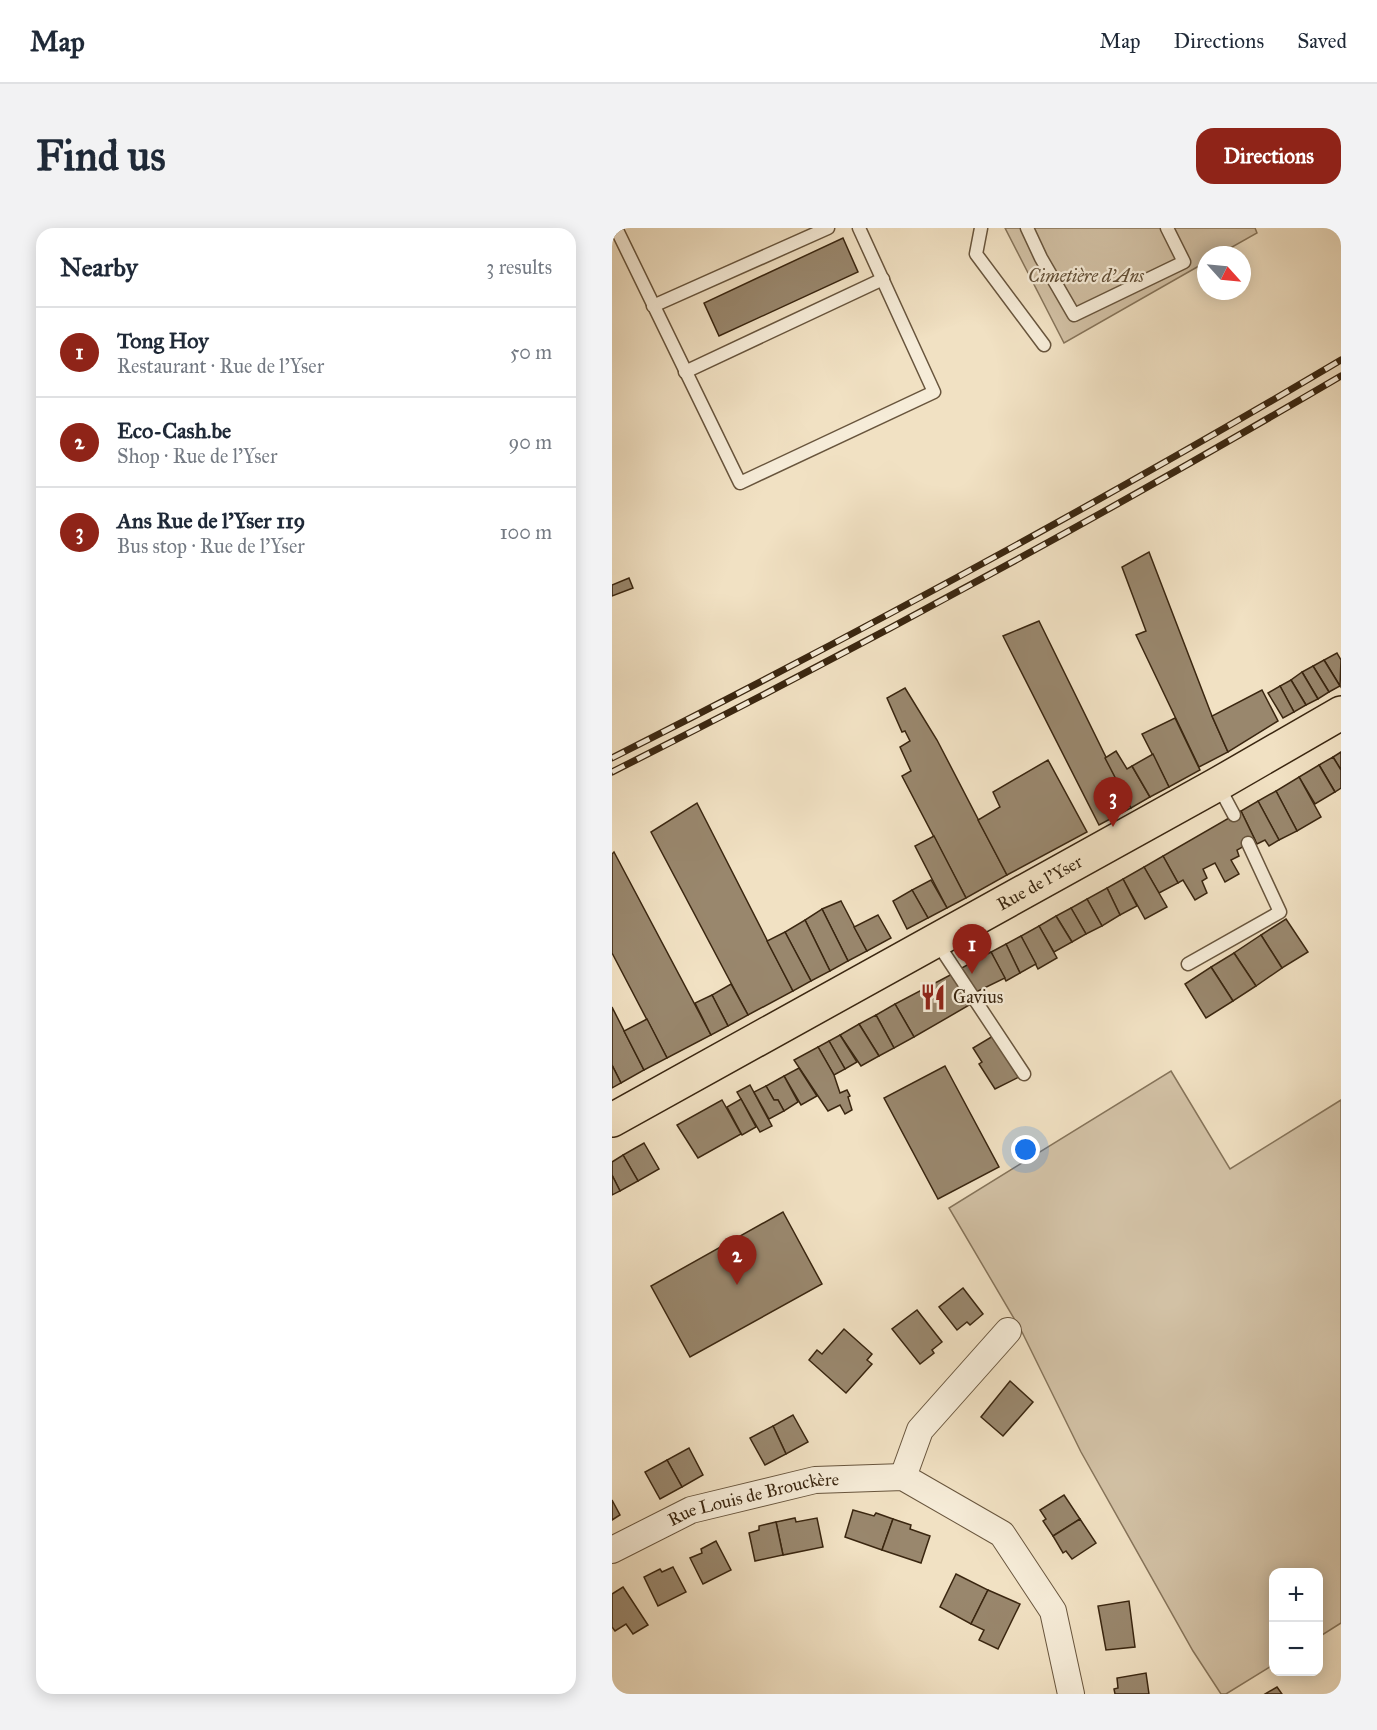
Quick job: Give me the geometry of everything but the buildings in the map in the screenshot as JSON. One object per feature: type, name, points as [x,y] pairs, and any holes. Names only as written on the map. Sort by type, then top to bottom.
[{"type":"main road","name":"Rue de l'Yser","points":[[612,1120],[1218,784],[1341,713]]},
{"type":"street","points":[[1008,1331],[920,1430],[903,1477],[1002,1534],[1053,1611],[1071,1694]]},
{"type":"street","name":"Rue Louis de Brouckère","points":[[612,1550],[692,1510],[815,1480],[903,1477]]},
{"type":"lane","points":[[616,228],[740,483],[934,392],[860,228]]},
{"type":"lane","points":[[653,306],[828,228]]},
{"type":"lane","points":[[981,228],[976,254],[1044,345]]},
{"type":"lane","points":[[1027,228],[1041,258],[1074,315],[1184,262],[1167,228]]},
{"type":"lane","points":[[685,372],[883,279]]},
{"type":"lane","points":[[1218,784],[1234,815]]},
{"type":"lane","points":[[1188,964],[1280,912],[1248,843]]},
{"type":"lane","points":[[936,940],[1024,1074]]},
{"type":"green space","name":"Cimetière d'Ans","points":[[1005,228],[1255,228],[1257,233],[1234,246],[1197,246],[1197,267],[1064,343]]},
{"type":"green space","points":[[1171,1071],[1230,1169],[1341,1100],[1341,1623],[1323,1634],[1323,1568],[1269,1568],[1269,1667],[1226,1694],[1221,1694],[1193,1651],[1081,1452],[1022,1332],[949,1208]]},
{"type":"railway","points":[[612,758],[980,565],[1341,360]]},
{"type":"railway","points":[[612,772],[980,580],[1161,480],[1341,376]]},
{"type":"place","name":"Ans Rue de l'Yser 119","points":[[1113,827]]},
{"type":"place","name":"Tong Hoy","points":[[972,974]]},
{"type":"place","name":"Gavius","points":[[933,997]]},
{"type":"place","name":"Eco-Cash.be","points":[[737,1285]]}]
